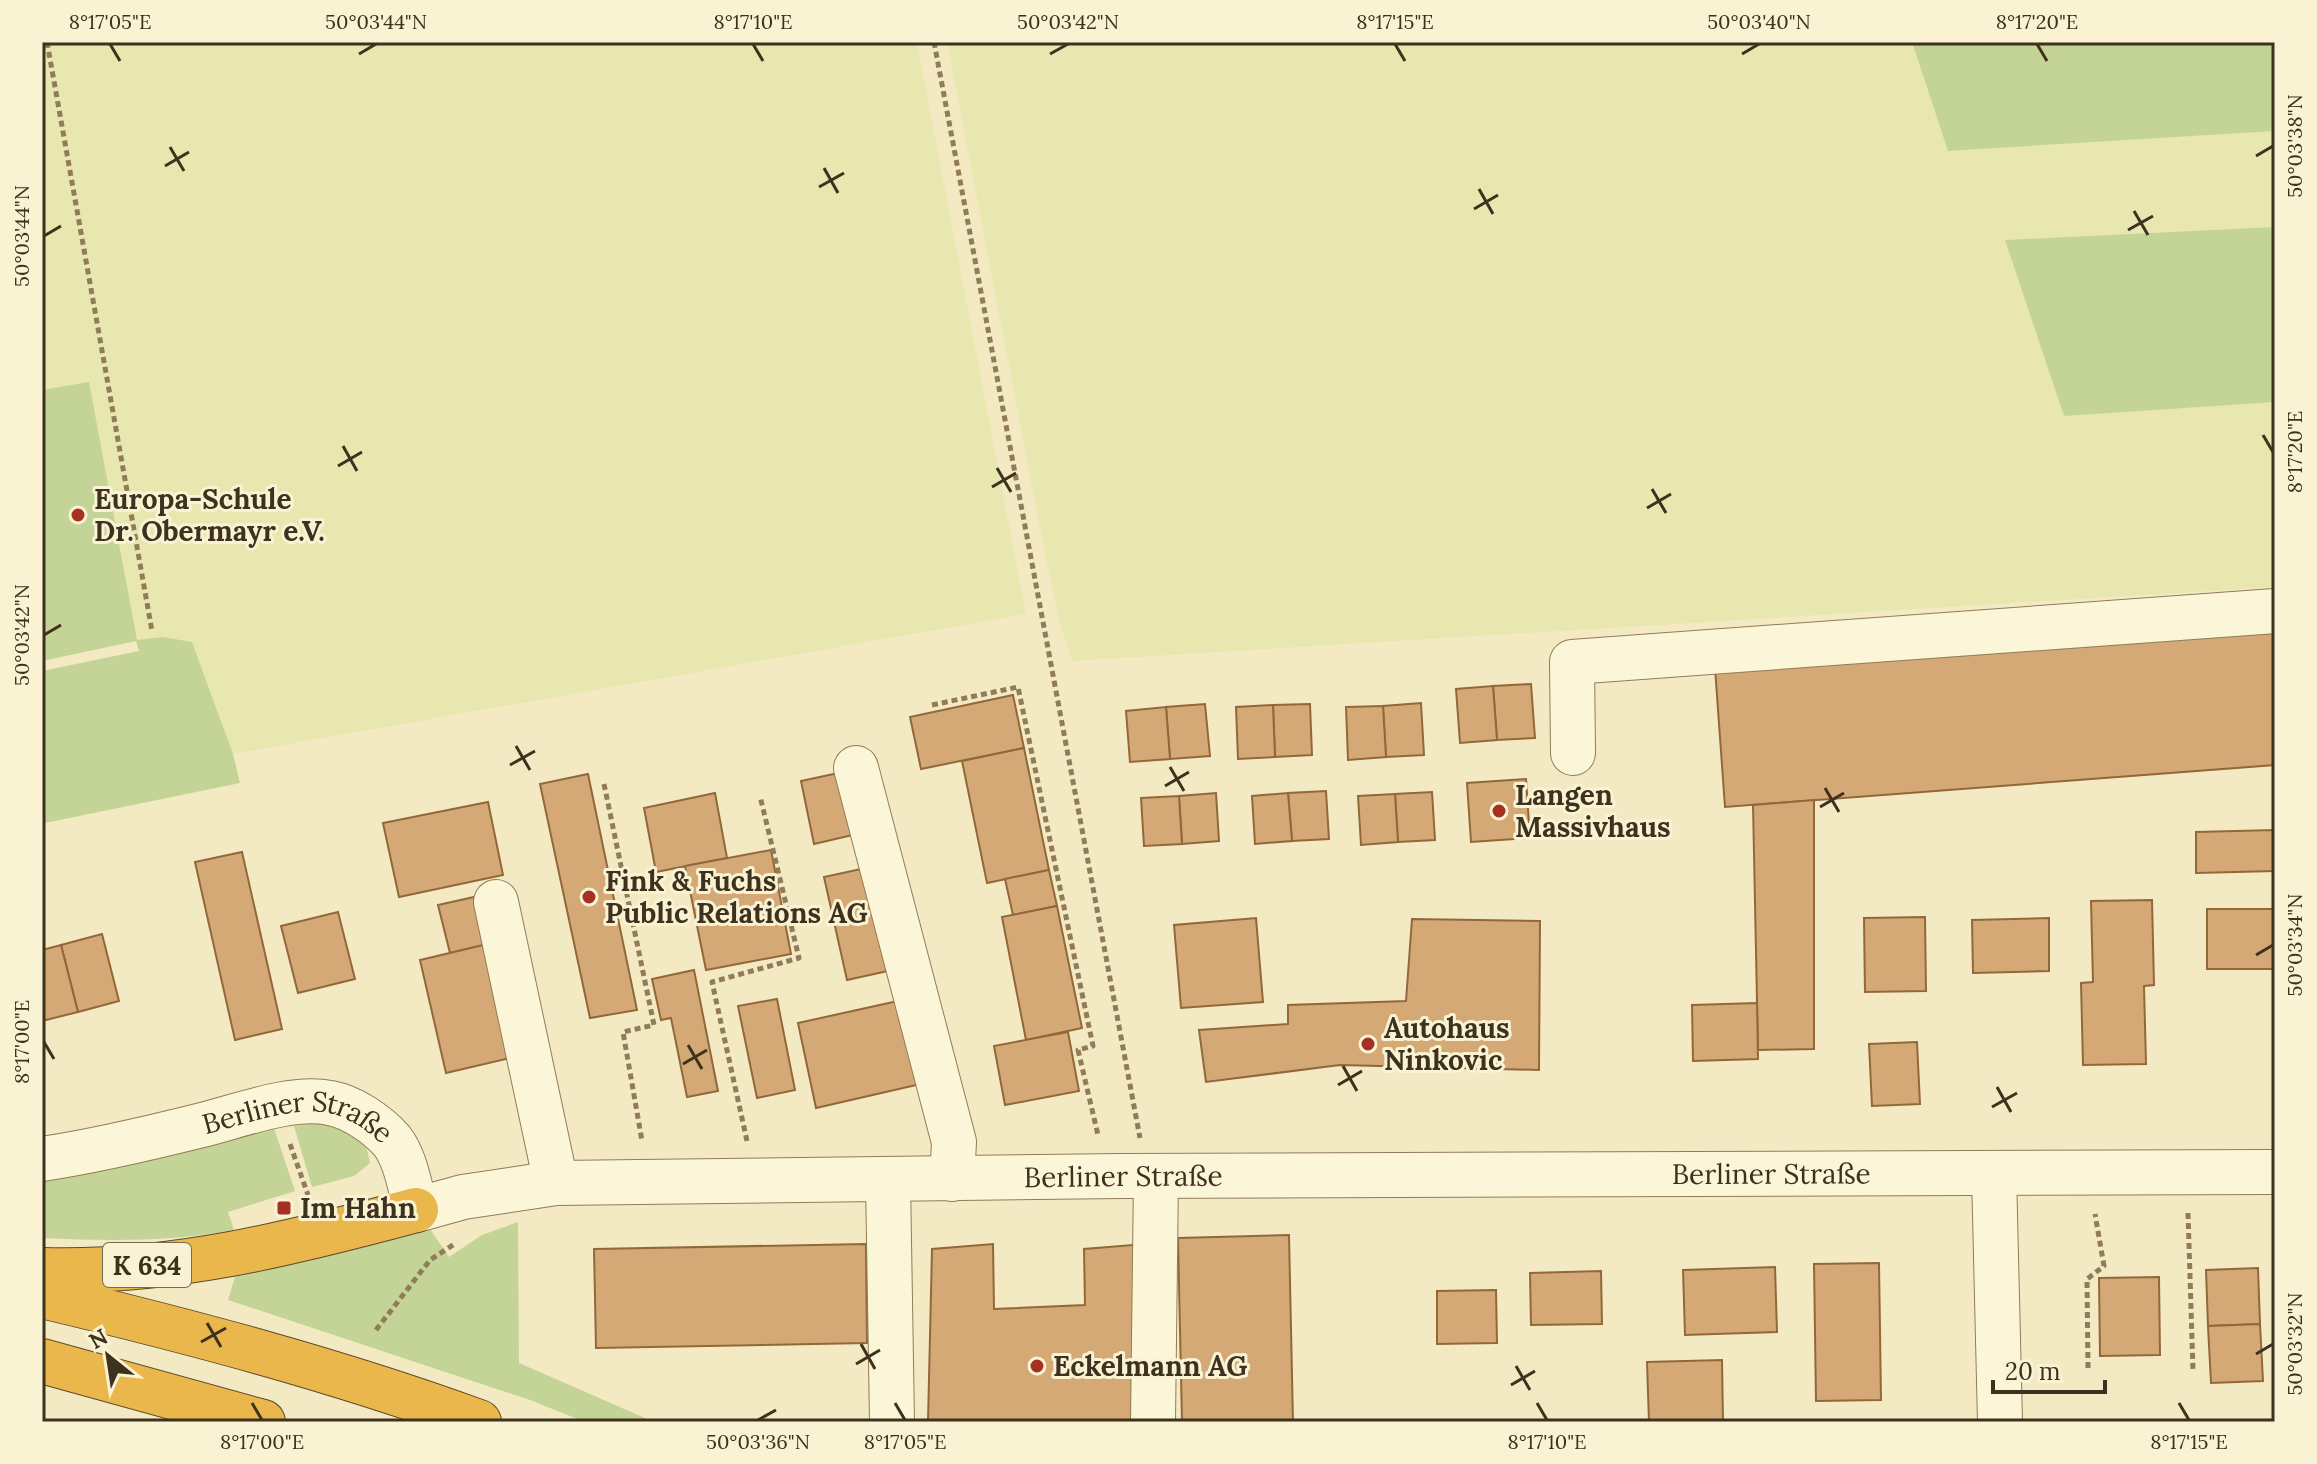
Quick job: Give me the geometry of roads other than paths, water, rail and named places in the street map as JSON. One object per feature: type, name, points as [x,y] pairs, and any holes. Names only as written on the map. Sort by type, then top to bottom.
[{"type":"highway","name":"K 634","points":[[42,1270],[86,1271],[209,1259],[295,1243],[416,1210]]},
{"type":"highway","points":[[42,1296],[302,1365],[479,1422]]},
{"type":"highway","points":[[42,1361],[263,1422]]},
{"type":"street","points":[[1573,753],[1572,662],[2275,611]]},
{"type":"street","points":[[856,768],[954,1142],[952,1179]]},
{"type":"street","points":[[496,902],[556,1183]]},
{"type":"street","name":"Berliner Straße","points":[[42,1159],[128,1144],[292,1103],[332,1103],[356,1113],[379,1128],[394,1143],[405,1168],[416,1210],[463,1197],[556,1183],[952,1179],[1148,1160],[1994,1173],[2275,1172]]},
{"type":"street","points":[[1148,1160],[1153,1422]]},
{"type":"street","points":[[1994,1173],[2000,1422]]},
{"type":"street","points":[[888,1180],[892,1422]]},
{"type":"place","name":"Europa-Schule Dr. Obermayr e.V.","points":[[78,515]]},
{"type":"place","name":"Langen Massivhaus","points":[[1499,811]]},
{"type":"place","name":"Fink & Fuchs Public Relations AG","points":[[589,897]]},
{"type":"place","name":"Autohaus Ninkovic","points":[[1368,1044]]},
{"type":"place","name":"Im Hahn","points":[[284,1208]]},
{"type":"place","name":"Eckelmann AG","points":[[1037,1366]]}]
